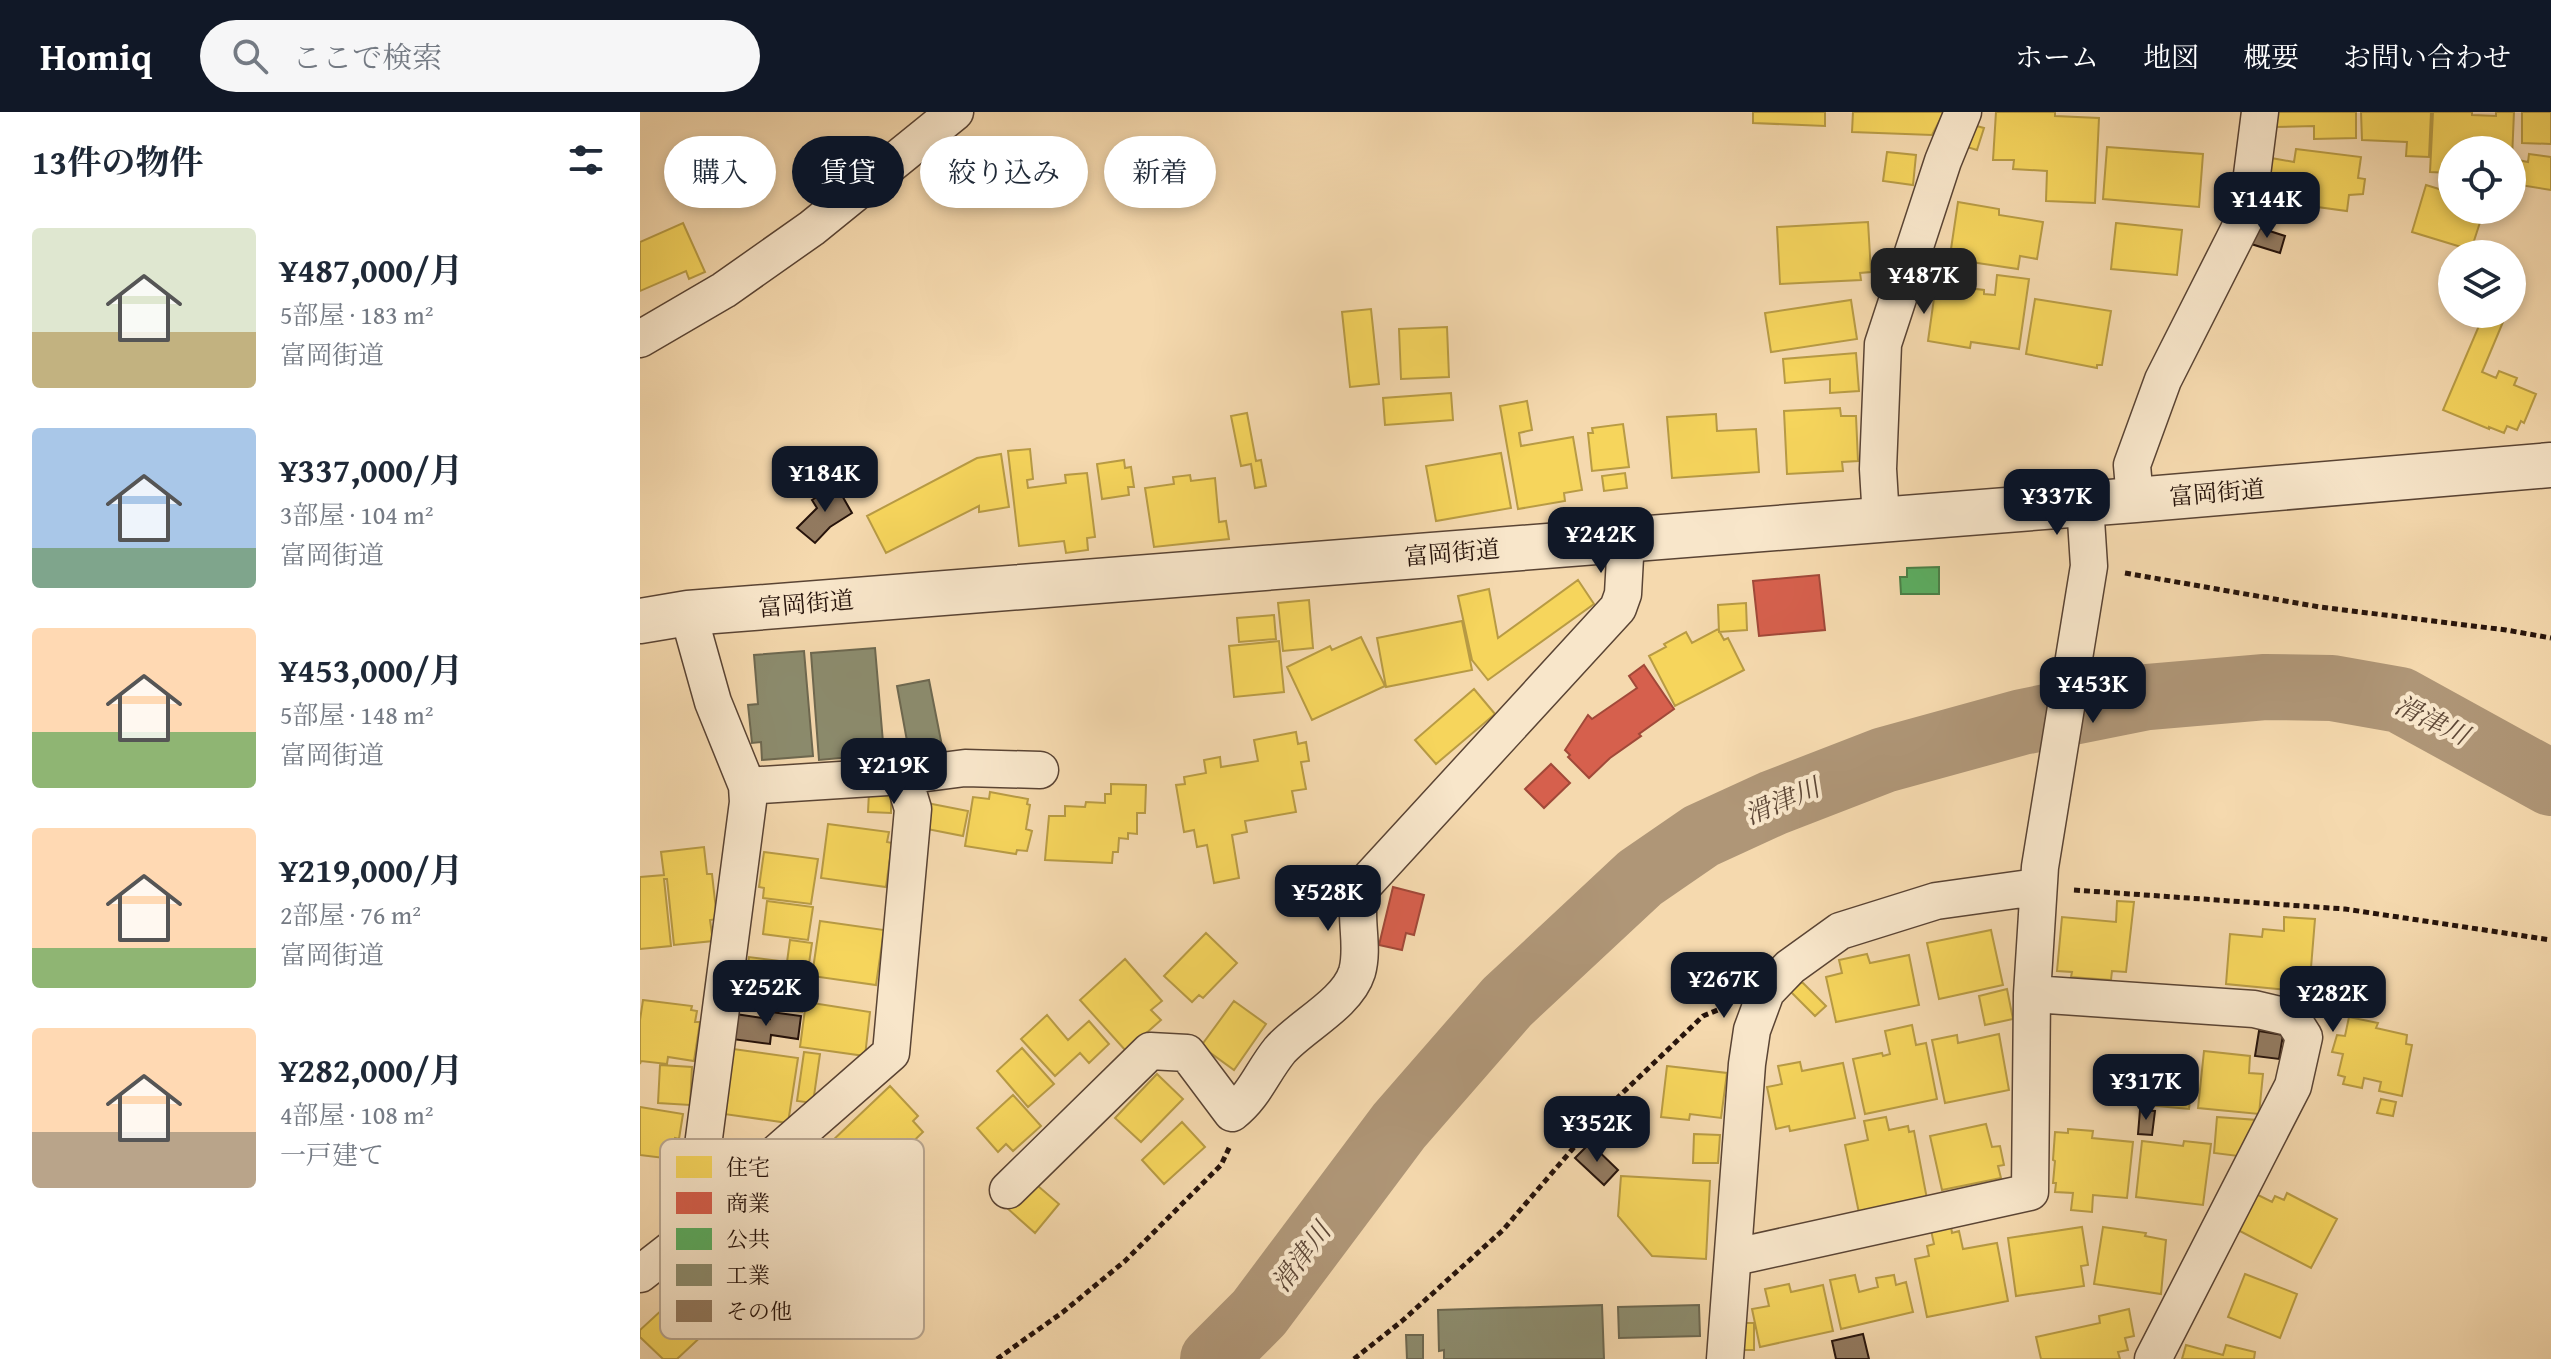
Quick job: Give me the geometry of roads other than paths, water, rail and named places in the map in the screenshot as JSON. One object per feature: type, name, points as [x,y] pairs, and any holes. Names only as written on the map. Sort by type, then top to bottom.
[{"type":"street","points":[[640,339],[724,290],[812,228],[955,112]]},
{"type":"street","points":[[1881,519],[1878,469],[1883,344],[1943,161],[1963,112]]},
{"type":"street","points":[[2135,500],[2132,465],[2163,380],[2247,214],[2260,112]]},
{"type":"street","name":"富岡街道","points":[[654,615],[2551,465]]},
{"type":"street","points":[[1735,1257],[2030,1192],[2032,994],[2038,877],[2088,570],[2085,504]]},
{"type":"street","points":[[1008,1190],[1150,1051],[1187,1053],[1232,1113],[1247,1102],[1280,1050],[1348,990],[1359,959],[1357,901],[1362,887],[1618,608],[1623,594],[1626,539]]},
{"type":"street","points":[[654,615],[713,702],[747,786],[748,802],[704,1139]]},
{"type":"street","points":[[747,786],[903,776],[965,768],[1040,770]]},
{"type":"street","points":[[795,1139],[891,1053],[912,841],[913,809],[903,776]]},
{"type":"street","points":[[1725,1359],[1747,1064],[1752,1030],[1766,992],[1790,967],[1840,931],[1936,901],[2038,877]]},
{"type":"street","points":[[2032,994],[2254,1009],[2292,1018],[2304,1037],[2293,1086],[2153,1359]]},
{"type":"street","points":[[640,1274],[660,1258]]},
{"type":"waterway","name":"滑津川","points":[[1213,1359],[1259,1313],[1399,1126],[1507,1002],[1640,878],[1701,836],[1773,803],[1884,760],[2022,722],[2148,697],[2265,687],[2332,688],[2400,700],[2551,783]]}]
